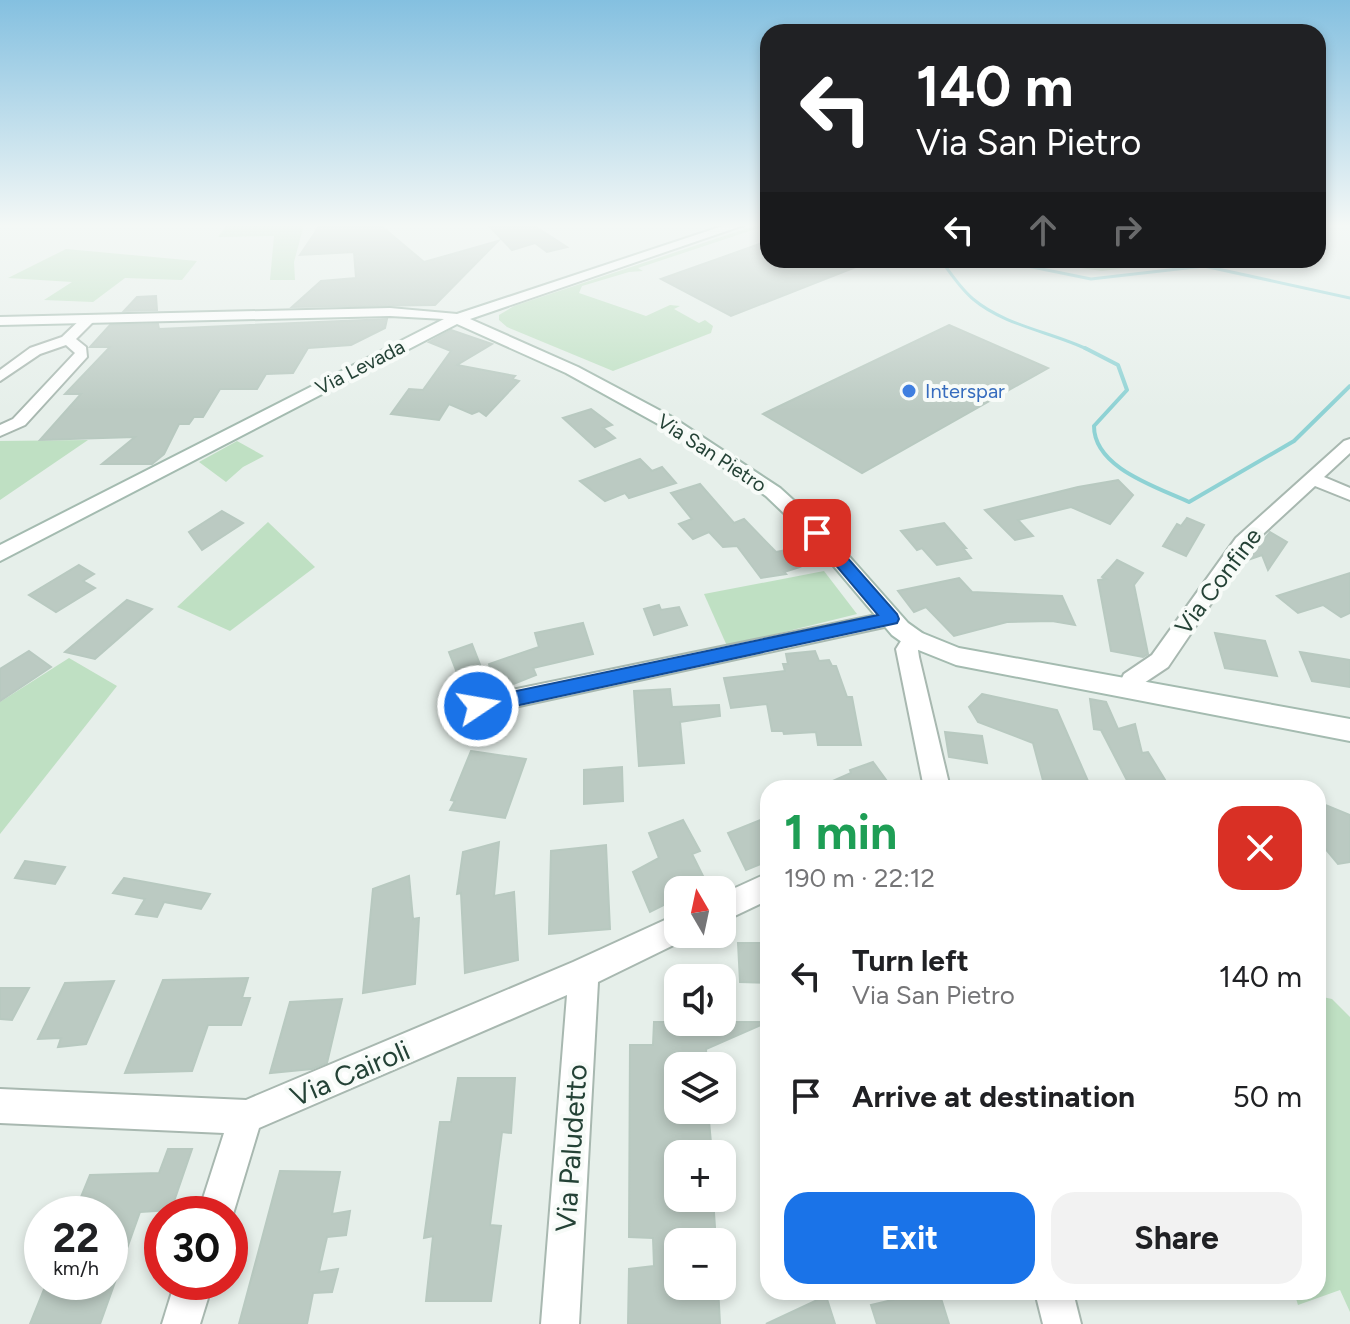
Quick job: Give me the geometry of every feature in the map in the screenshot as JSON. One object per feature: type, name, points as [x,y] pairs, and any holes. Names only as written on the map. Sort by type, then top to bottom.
[{"type":"street","name":"Via Levada","points":[[0,554],[455,319],[550,287]]},
{"type":"street","points":[[497,335],[486,324],[487,314],[504,302]]},
{"type":"street","name":"Via San Pietro","points":[[0,321],[414,312],[447,315],[529,348],[617,394],[693,438],[773,492],[817,533],[891,619],[914,639],[956,656],[1350,730]]},
{"type":"street","points":[[0,377],[35,351],[67,340],[89,319]]},
{"type":"street","points":[[0,431],[19,422],[82,354],[79,347],[67,340]]},
{"type":"street","name":"Via Confine","points":[[1135,690],[1132,680],[1160,661],[1243,542],[1350,444]]},
{"type":"street","points":[[1311,478],[1350,495]]},
{"type":"street","points":[[478,706],[891,619]]},
{"type":"street","points":[[914,639],[907,649],[908,657],[935,780]]},
{"type":"street","points":[[736,901],[760,890]]},
{"type":"street","name":"Via Cairoli","points":[[0,1106],[246,1117],[584,973],[664,935]]},
{"type":"street","name":"Via Paludetto","points":[[560,1324],[584,973]]},
{"type":"street","points":[[222,1196],[246,1117]]},
{"type":"street","points":[[181,1324],[188,1300]]},
{"type":"street","points":[[1056,1300],[1062,1324]]},
{"type":"green space","points":[[65,287],[113,287],[93,302],[44,300]]},
{"type":"green space","points":[[572,287],[582,287],[579,293],[646,316],[670,305],[680,306],[674,309],[699,323],[705,320],[713,326],[711,333],[613,371],[507,327],[499,320],[499,315],[514,306]]},
{"type":"green space","points":[[88,440],[0,500],[0,441]]},
{"type":"green space","points":[[237,441],[264,456],[243,467],[226,482],[199,462]]},
{"type":"green space","points":[[268,522],[315,567],[230,631],[177,607]]},
{"type":"green space","points":[[824,571],[857,614],[727,646],[704,594]]},
{"type":"green space","points":[[69,658],[117,686],[0,834],[0,702]]},
{"type":"green space","points":[[1326,998],[1332,999],[1350,1017],[1350,1312],[1340,1290],[1326,1295]]},
{"type":"building","points":[[315,287],[453,287],[435,305],[292,307]]},
{"type":"building","points":[[676,287],[805,287],[731,316]]},
{"type":"building","points":[[156,296],[157,310],[124,311],[137,297]]},
{"type":"building","points":[[387,319],[385,328],[351,345],[308,348],[293,373],[266,374],[257,389],[220,389],[203,417],[194,417],[189,424],[179,424],[164,454],[152,464],[102,464],[135,437],[40,440],[81,394],[65,394],[110,347],[90,347],[110,325],[158,324],[159,329]]},
{"type":"building","name":"Interspar","points":[[949,325],[1048,368],[862,473],[763,414]]},
{"type":"building","points":[[451,330],[492,344],[457,365],[515,376],[512,379],[519,381],[486,416],[479,411],[472,414],[449,404],[439,420],[391,414],[409,389],[423,390],[451,351],[429,342]]},
{"type":"building","points":[[591,409],[612,425],[603,428],[615,438],[595,447],[563,418]]},
{"type":"building","points":[[640,459],[652,471],[662,467],[676,483],[629,498],[625,493],[605,501],[580,481]]},
{"type":"building","points":[[1118,480],[1133,495],[1110,524],[1071,507],[1018,520],[1033,536],[1015,540],[985,510],[1078,487]]},
{"type":"building","points":[[700,484],[734,523],[744,519],[776,552],[786,550],[800,567],[784,572],[786,574],[761,578],[737,546],[723,547],[709,532],[693,539],[679,524],[692,519],[671,493]]},
{"type":"building","points":[[222,511],[243,523],[202,550],[189,532]]},
{"type":"building","points":[[1187,518],[1204,525],[1186,556],[1163,546],[1177,524],[1181,526]]},
{"type":"building","points":[[944,523],[971,558],[937,565],[922,548],[917,550],[901,531]]},
{"type":"building","points":[[1270,532],[1287,542],[1268,570],[1262,555],[1248,560]]},
{"type":"building","points":[[1117,560],[1143,573],[1134,585],[1148,654],[1143,657],[1111,651],[1098,580],[1106,579],[1102,577]]},
{"type":"building","points":[[79,565],[94,574],[83,581],[95,588],[56,612],[29,595]]},
{"type":"building","points":[[1350,573],[1350,613],[1341,617],[1323,605],[1298,613],[1277,596]]},
{"type":"building","points":[[959,578],[972,592],[1062,596],[1075,625],[1052,621],[1007,622],[954,636],[926,607],[914,612],[898,591]]},
{"type":"building","points":[[127,600],[152,609],[95,659],[65,652]]},
{"type":"building","points":[[659,605],[661,610],[679,607],[687,625],[654,635],[644,609]]},
{"type":"building","points":[[583,623],[593,654],[533,668],[536,675],[498,690],[489,664],[539,647],[535,633]]},
{"type":"building","points":[[1215,633],[1265,641],[1277,676],[1225,668]]},
{"type":"building","points":[[472,644],[484,675],[461,683],[449,652]]},
{"type":"building","points":[[29,651],[51,667],[0,701],[0,669]]},
{"type":"building","points":[[815,651],[819,661],[829,660],[832,666],[836,666],[847,697],[852,697],[861,745],[818,745],[816,732],[784,734],[783,731],[772,731],[767,704],[731,708],[724,678],[785,671],[783,664],[788,664],[786,654]]},
{"type":"building","points":[[1300,652],[1350,660],[1350,687],[1312,681]]},
{"type":"building","points":[[670,689],[672,707],[719,705],[720,716],[680,722],[684,763],[639,766],[634,691]]},
{"type":"building","points":[[982,694],[1057,710],[1088,780],[1043,780],[1033,743],[978,722],[969,707]]},
{"type":"building","points":[[1090,699],[1106,702],[1118,729],[1135,724],[1142,753],[1148,752],[1165,780],[1127,780],[1101,730],[1094,729]]},
{"type":"building","points":[[945,732],[982,736],[987,763],[949,757]]},
{"type":"building","points":[[471,751],[526,759],[505,818],[450,810],[455,801],[451,800]]},
{"type":"building","points":[[873,762],[886,780],[835,780],[851,773],[850,770]]},
{"type":"building","points":[[622,767],[623,801],[584,804],[584,770]]},
{"type":"building","points":[[1326,805],[1350,815],[1350,862],[1338,864],[1326,850]]},
{"type":"building","points":[[683,820],[700,851],[692,854],[703,876],[664,876],[664,905],[650,912],[633,872],[659,858],[649,833]]},
{"type":"building","points":[[760,820],[760,864],[746,870],[728,833]]},
{"type":"building","points":[[499,842],[494,896],[514,892],[518,960],[465,973],[461,893],[457,894],[463,852]]},
{"type":"building","points":[[606,845],[610,929],[549,934],[551,851]]},
{"type":"building","points":[[25,861],[65,867],[55,884],[15,878]]},
{"type":"building","points":[[409,876],[413,919],[419,918],[415,984],[363,993],[373,889]]},
{"type":"building","points":[[124,878],[210,894],[201,909],[164,902],[157,917],[136,914],[145,899],[113,893]]},
{"type":"building","points":[[738,943],[760,943],[760,983],[740,982]]},
{"type":"building","points":[[248,978],[242,998],[250,998],[241,1025],[208,1025],[192,1071],[125,1073],[163,980]]},
{"type":"building","points":[[114,981],[86,1044],[58,1047],[61,1038],[38,1039],[65,983]]},
{"type":"building","points":[[0,988],[29,988],[12,1020],[0,1019]]},
{"type":"building","points":[[342,999],[327,1063],[312,1069],[270,1073],[290,1002]]},
{"type":"building","points":[[654,1022],[664,1022],[664,1036],[736,1036],[706,1049],[706,1052],[664,1052],[664,1124],[709,1124],[711,1140],[664,1140],[664,1212],[714,1212],[715,1228],[664,1228],[664,1300],[719,1300],[720,1324],[628,1324],[629,1269],[654,1266],[653,1238],[629,1237],[630,1045],[653,1045]]},
{"type":"building","points":[[736,1022],[760,1022],[760,1025],[736,1036]]},
{"type":"building","points":[[458,1078],[515,1078],[511,1133],[502,1132],[490,1225],[501,1226],[491,1301],[426,1301],[433,1236],[424,1238],[440,1122],[451,1122]]},
{"type":"building","points":[[168,1149],[192,1149],[176,1196],[144,1196],[144,1212],[140,1212],[128,1246],[128,1196],[81,1196],[90,1175],[159,1173]]},
{"type":"building","points":[[280,1171],[340,1172],[332,1214],[350,1211],[346,1235],[327,1237],[319,1272],[338,1269],[332,1292],[313,1293],[307,1324],[239,1324],[245,1300],[248,1300]]},
{"type":"building","points":[[40,1300],[109,1300],[100,1324],[30,1324]]},
{"type":"building","points":[[817,1300],[827,1300],[835,1324],[766,1324]]},
{"type":"building","points":[[892,1300],[942,1300],[949,1324],[877,1324],[871,1305]]},
{"type":"waterway","points":[[961,287],[973,299],[999,316],[1088,350]]},
{"type":"waterway","points":[[1299,287],[1350,298]]},
{"type":"waterway","points":[[1088,350],[1118,365],[1127,390],[1094,426],[1104,453],[1130,474],[1189,502],[1294,441],[1350,386]]},
{"type":"place","name":"Interspar","points":[[909,391]]},
{"type":"route","points":[[478,706],[891,619],[817,533]]}]
